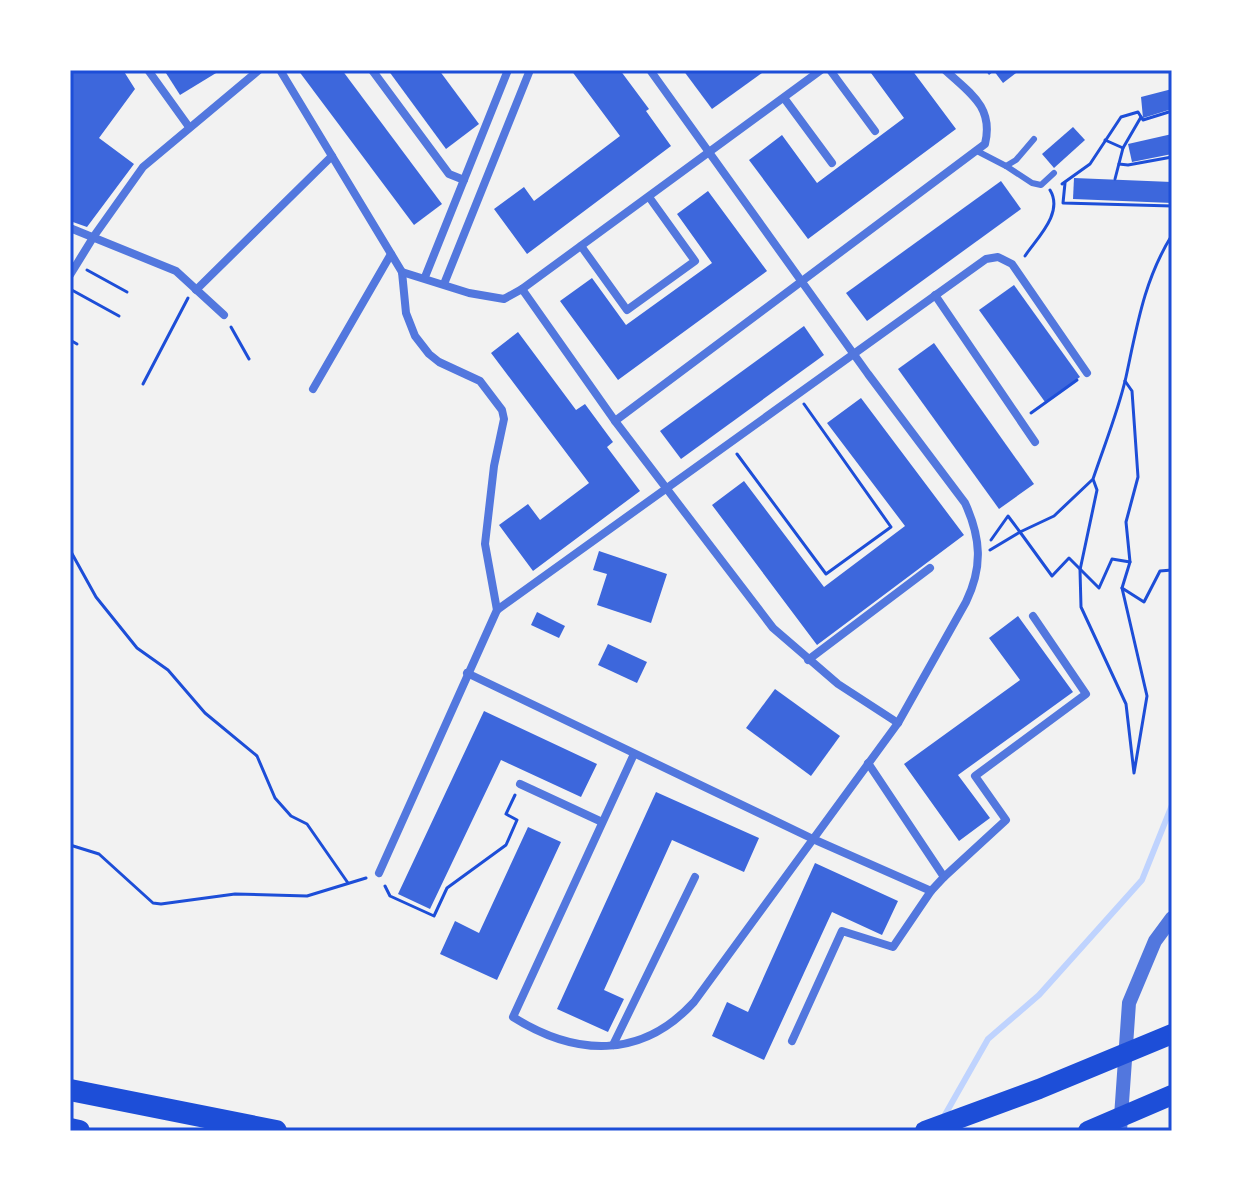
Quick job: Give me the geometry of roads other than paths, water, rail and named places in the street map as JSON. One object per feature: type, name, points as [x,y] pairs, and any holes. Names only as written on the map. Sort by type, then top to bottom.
[{"type":"highway","points":[[925,1131],[1039,1089],[1172,1034]]},
{"type":"highway","points":[[70,1076],[101,1097]]},
{"type":"highway","points":[[70,1090],[276,1131]]},
{"type":"highway","points":[[1088,1131],[1172,1095]]},
{"type":"highway","points":[[70,1129],[79,1131]]},
{"type":"street","points":[[148,70],[189,127]]},
{"type":"street","points":[[70,275],[143,167],[259,70]]},
{"type":"street","points":[[280,70],[402,272],[406,313],[421,346],[448,368],[477,378],[503,413],[485,544],[497,610]]},
{"type":"street","points":[[372,70],[449,174],[464,180]]},
{"type":"street","points":[[425,277],[508,70]]},
{"type":"street","points":[[444,284],[530,70]]},
{"type":"street","points":[[634,754],[513,1017],[538,1033],[561,1042],[596,1047],[613,1045],[656,1032],[685,1012],[898,723],[966,602],[977,572],[979,556],[974,521],[965,503],[650,70]]},
{"type":"street","points":[[402,272],[469,293],[504,299],[522,289],[821,70]]},
{"type":"street","points":[[830,70],[875,131]]},
{"type":"street","points":[[615,421],[985,144],[989,127],[979,103],[945,70]]},
{"type":"street","points":[[784,98],[832,163]]},
{"type":"street","points":[[196,290],[332,156]]},
{"type":"street","points":[[581,246],[627,310],[695,261],[649,197]]},
{"type":"street","points":[[70,228],[176,271],[224,315]]},
{"type":"street","points":[[313,389],[391,254]]},
{"type":"street","points":[[379,873],[497,610],[935,295],[992,257],[1004,259],[1016,269],[1087,373]]},
{"type":"street","points":[[522,289],[615,421],[773,628],[838,684],[898,723]]},
{"type":"street","points":[[935,295],[1035,442]]},
{"type":"street","points":[[808,660],[930,568]]},
{"type":"street","points":[[792,1041],[842,931],[893,947],[931,891],[1006,820],[975,776],[1086,694],[1033,616]]},
{"type":"street","points":[[467,673],[813,839],[931,891]]},
{"type":"street","points":[[868,763],[944,877]]},
{"type":"street","points":[[520,784],[602,822]]},
{"type":"street","points":[[613,1045],[695,877]]},
{"type":"street","points":[[1120,1131],[1129,1003],[1155,941],[1172,918]]},
{"type":"lane","points":[[1006,166],[1016,160],[1034,139]]},
{"type":"lane","points":[[977,151],[1032,183],[1041,185],[1054,173]]},
{"type":"waterway","points":[[942,1120],[988,1039],[1039,995],[1142,880],[1172,805]]}]
